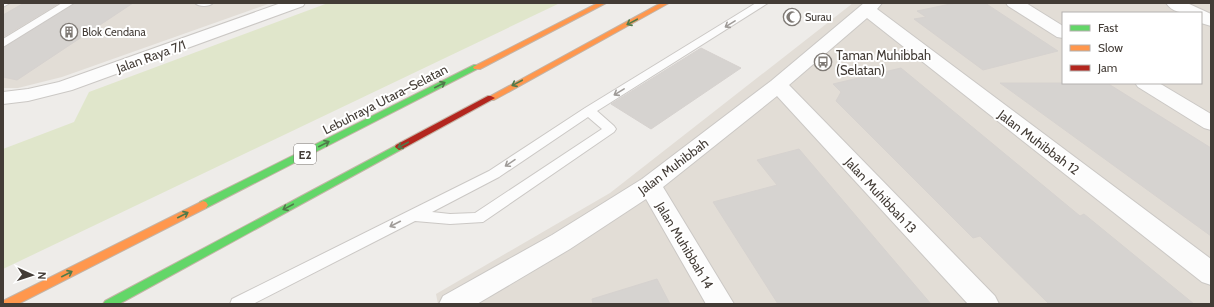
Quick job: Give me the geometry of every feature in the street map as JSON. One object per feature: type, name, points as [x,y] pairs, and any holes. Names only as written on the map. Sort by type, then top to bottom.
[{"type":"highway","name":"Lebuhraya Utara–Selatan","points":[[7,304],[603,3]]},
{"type":"highway","points":[[109,304],[666,3]]},
{"type":"street","name":"Jalan Raya 7/1","points":[[3,98],[28,95],[65,86],[297,3]]},
{"type":"street","points":[[1014,3],[1062,32]]},
{"type":"street","points":[[1174,3],[1192,12]]},
{"type":"street","name":"Jalan Muhibbah","points":[[461,302],[562,242],[650,185],[778,85],[870,7]]},
{"type":"street","name":"Jalan Muhibbah 12","points":[[870,7],[1211,274]]},
{"type":"street","points":[[1202,16],[1211,21]]},
{"type":"street","points":[[1147,84],[1211,123]]},
{"type":"street","name":"Jalan Muhibbah 13","points":[[778,85],[985,304]]},
{"type":"street","name":"Jalan Muhibbah 14","points":[[650,185],[720,304]]},
{"type":"lane","points":[[3,44],[70,3]]},
{"type":"lane","points":[[200,3],[208,3]]},
{"type":"lane","points":[[238,304],[494,174],[589,111],[763,3]]},
{"type":"lane","points":[[413,214],[450,220],[478,218],[610,128],[589,111]]},
{"type":"shaded area","points":[[3,3],[271,3],[62,77],[18,88],[3,88]]},
{"type":"shaded area","points":[[853,3],[1211,3],[1211,304],[438,304],[436,294],[610,193]]},
{"type":"green space","points":[[328,3],[560,3],[3,269],[3,149],[74,122],[89,92]]},
{"type":"building","points":[[24,3],[59,3],[3,37],[3,15]]},
{"type":"building","name":"Blok Cendana","points":[[75,3],[133,3],[17,80],[3,77],[3,48]]},
{"type":"building","points":[[955,3],[985,3],[1058,51],[983,70],[914,19],[926,17],[917,11]]},
{"type":"building","points":[[701,48],[741,68],[651,129],[611,104]]},
{"type":"building","points":[[901,68],[1080,216],[1084,214],[1194,304],[1049,304],[980,236],[973,238],[836,101],[841,92],[833,84]]},
{"type":"building","points":[[1000,83],[1109,84],[1211,148],[1211,236]]},
{"type":"building","points":[[799,149],[931,304],[778,304],[713,202],[777,185],[757,160]]},
{"type":"building","points":[[657,279],[670,304],[593,304],[592,299]]},
{"type":"traffic: fast","points":[[203,205],[477,67]]},
{"type":"traffic: fast","points":[[109,304],[399,147]]},
{"type":"traffic: slow","points":[[477,67],[603,3]]},
{"type":"traffic: slow","points":[[491,98],[666,3]]},
{"type":"traffic: slow","points":[[7,304],[203,205]]},
{"type":"traffic: jam","points":[[399,147],[491,98]]},
{"type":"place","name":"Surau","points":[[792,17]]},
{"type":"place","name":"Blok Cendana","points":[[69,32]]},
{"type":"place","name":"Taman Muhibbah (Selatan)","points":[[823,62]]}]
